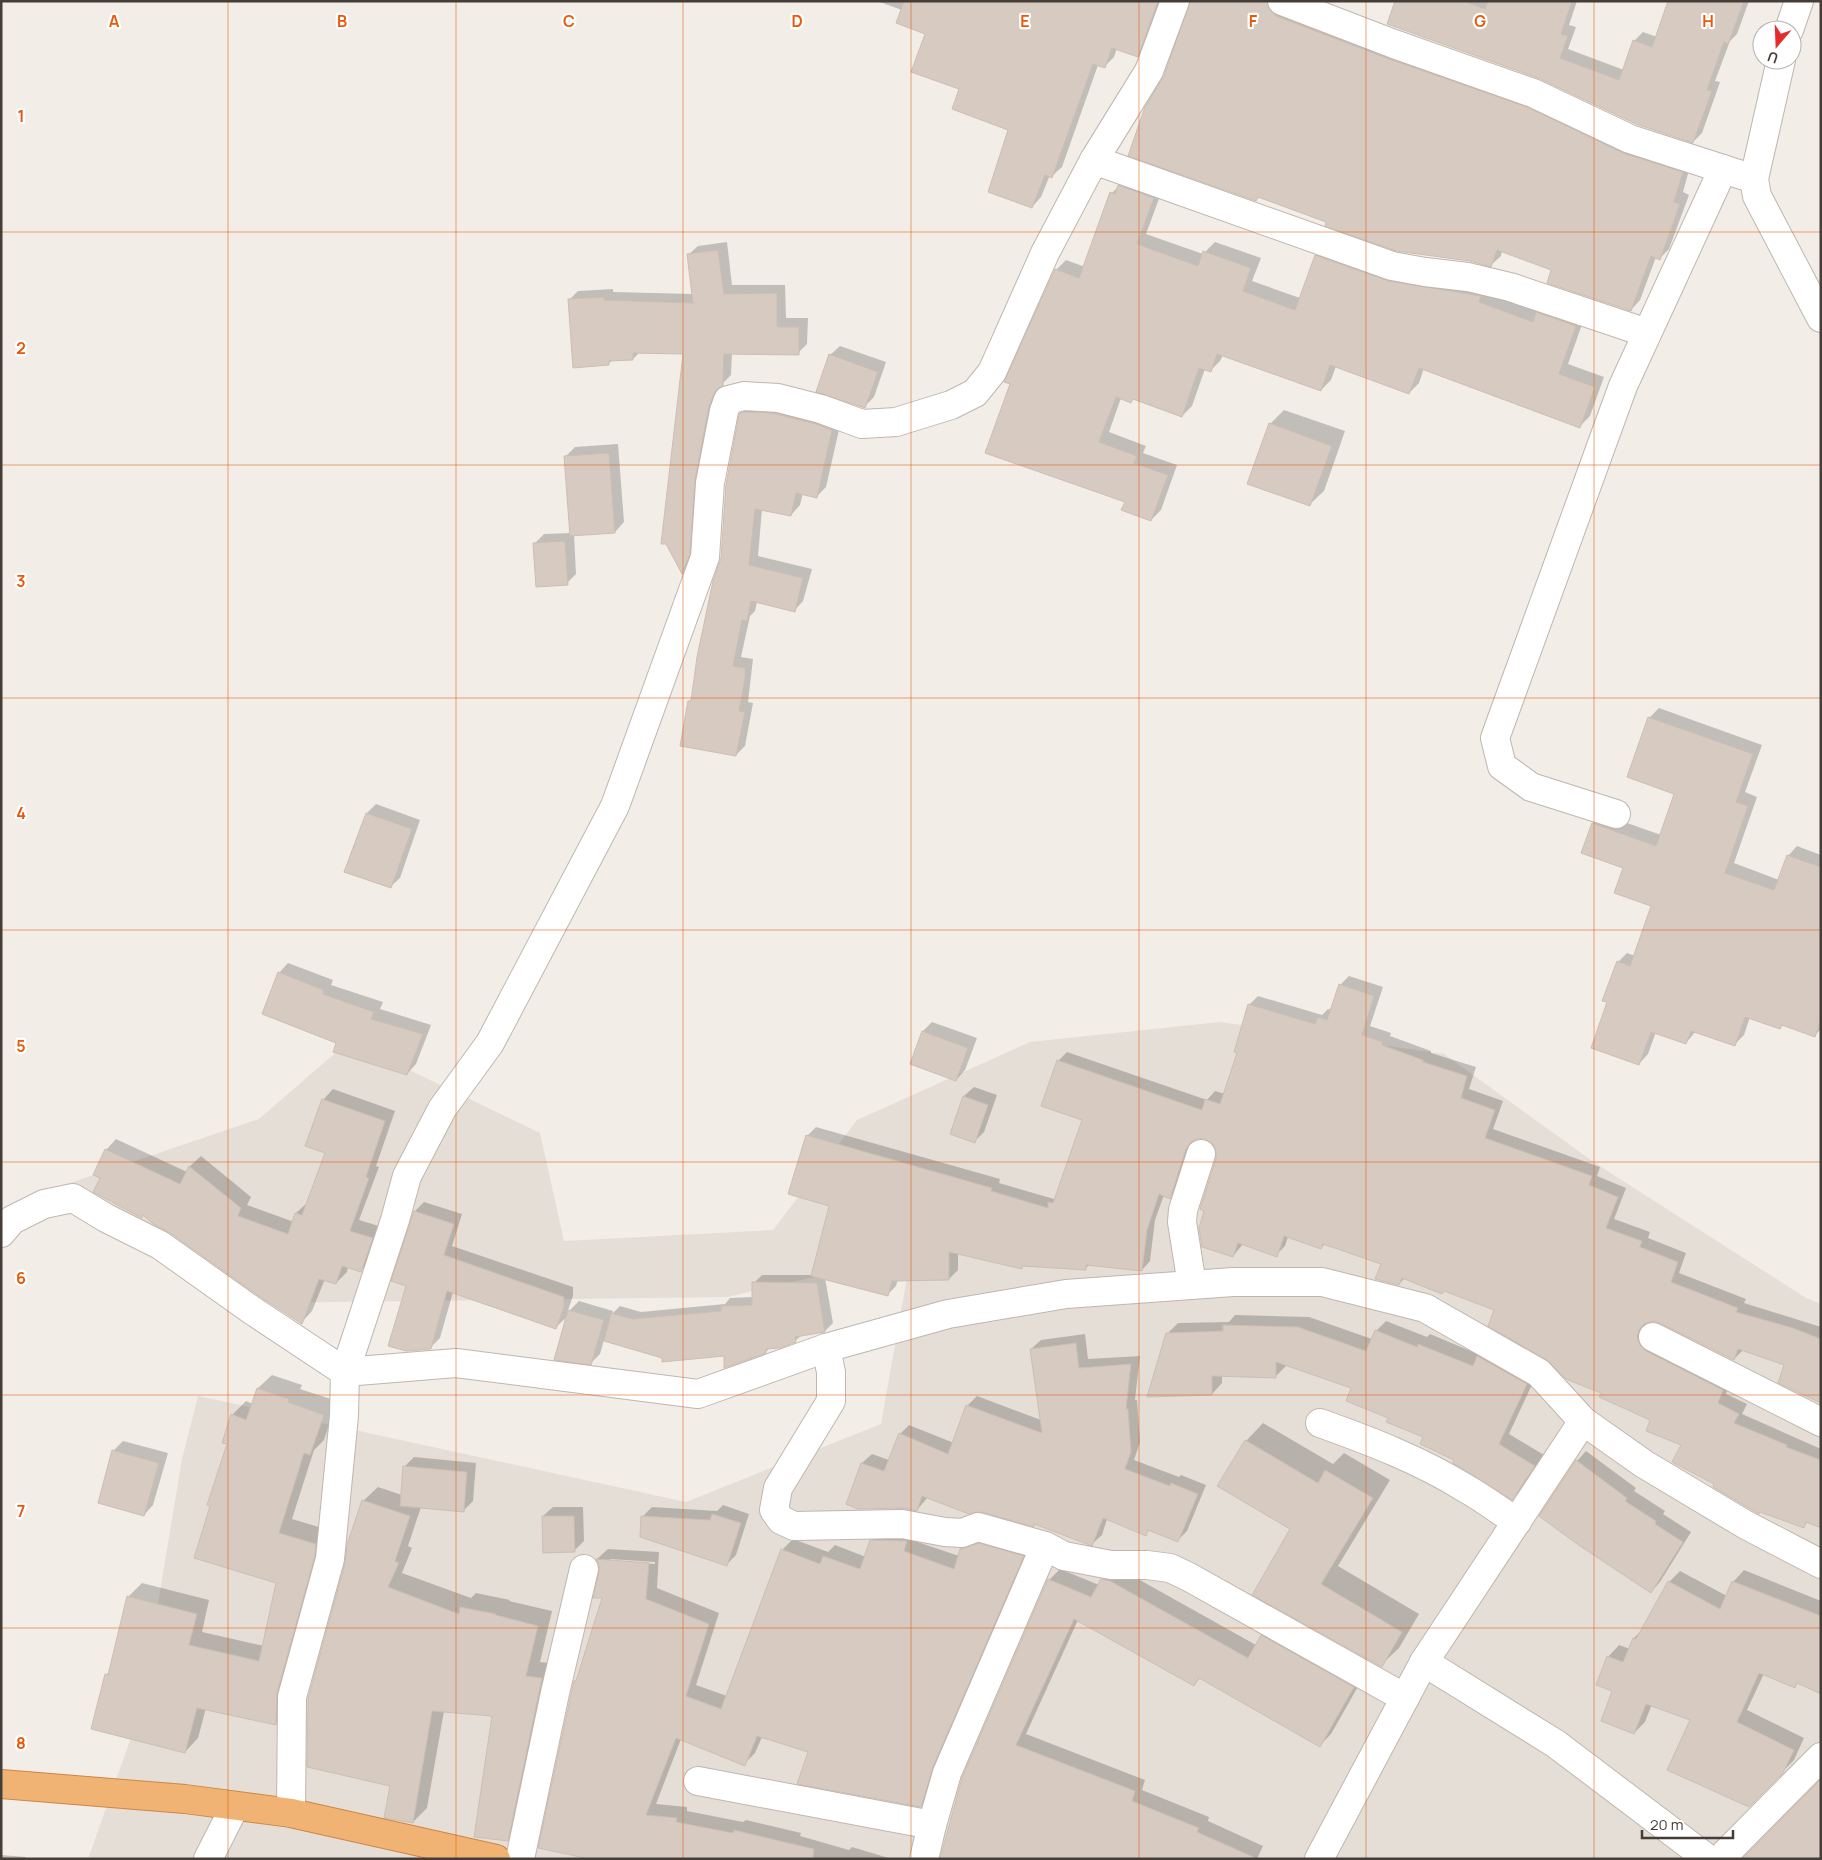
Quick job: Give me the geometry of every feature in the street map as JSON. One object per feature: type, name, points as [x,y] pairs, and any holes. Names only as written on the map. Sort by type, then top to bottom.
[{"type":"highway","points":[[1,1784],[185,1799],[291,1813],[496,1859]]},
{"type":"street","points":[[291,1813],[292,1697],[330,1559],[344,1416],[346,1372],[395,1220],[407,1176],[442,1109],[490,1043],[615,806],[705,557],[710,483],[728,400],[744,396],[778,398],[821,409],[862,424],[896,422],[951,405],[974,393],[992,372],[1045,254],[1094,160],[1150,71],[1175,1]]},
{"type":"street","points":[[1282,1],[1394,44],[1533,92],[1630,139],[1754,180]]},
{"type":"street","points":[[1792,20],[1799,1]]},
{"type":"street","points":[[1779,70],[1754,180],[1757,196],[1821,318]]},
{"type":"street","points":[[1094,160],[1392,266],[1468,277],[1510,287],[1648,333]]},
{"type":"street","points":[[1616,814],[1531,786],[1502,766],[1495,738],[1623,386],[1723,169]]},
{"type":"street","points":[[1192,1285],[1182,1222],[1183,1210],[1201,1154]]},
{"type":"street","points":[[1,1233],[12,1220],[44,1204],[73,1198],[106,1218],[160,1245],[253,1311],[346,1372],[456,1363],[698,1394],[826,1348],[948,1314],[1066,1294],[1232,1282],[1322,1282],[1425,1308],[1539,1373],[1583,1421],[1653,1469],[1746,1524],[1821,1564]]},
{"type":"street","points":[[1653,1337],[1821,1422]]},
{"type":"street","points":[[826,1348],[831,1372],[831,1400],[778,1488],[774,1510],[781,1520],[794,1526],[902,1524],[945,1532],[962,1532],[978,1528],[1045,1546],[1064,1556],[1090,1562],[1170,1568],[1198,1581],[1405,1698]]},
{"type":"street","points":[[1320,1859],[1424,1662],[1583,1421]]},
{"type":"street","points":[[1320,1423],[1370,1441],[1426,1466],[1465,1488],[1517,1522]]},
{"type":"street","points":[[924,1859],[947,1773],[1045,1546]]},
{"type":"street","points":[[520,1859],[555,1692],[584,1569]]},
{"type":"street","points":[[1424,1662],[1556,1744],[1708,1859]]},
{"type":"street","points":[[1720,1859],[1821,1756]]},
{"type":"street","points":[[698,1781],[932,1825]]},
{"type":"street","points":[[208,1859],[235,1806]]},
{"type":"shaded area","points":[[1220,1022],[1444,1054],[1595,1163],[1806,1298],[1821,1304],[1821,1859],[88,1859],[140,1712],[182,1459],[198,1396],[686,1502],[881,1424],[911,1255],[727,1297],[259,1303],[64,1185],[259,1119],[349,1041],[540,1133],[564,1241],[773,1230],[857,1120],[1030,1042]]},
{"type":"building","points":[[904,1],[1158,1],[1138,57],[1112,48],[1105,68],[1093,64],[1052,178],[1045,175],[1032,208],[988,192],[1008,130],[952,109],[959,89],[911,72],[925,34],[896,23]]},
{"type":"building","points":[[1190,1],[1267,1],[1270,10],[1276,16],[1389,59],[1527,107],[1623,153],[1683,172],[1674,202],[1680,204],[1660,260],[1651,256],[1631,311],[1547,283],[1551,270],[1497,250],[1491,267],[1470,261],[1396,251],[1325,226],[1326,222],[1258,197],[1256,201],[1128,156],[1145,107],[1164,76]]},
{"type":"building","points":[[1395,1],[1464,1],[1485,9],[1488,1],[1572,1],[1561,34],[1568,36],[1560,58],[1619,80],[1633,40],[1652,47],[1668,1],[1744,1],[1728,44],[1724,42],[1707,90],[1712,91],[1693,143],[1636,124],[1538,78],[1387,24]]},
{"type":"building","points":[[1118,185],[1154,198],[1137,244],[1198,266],[1203,251],[1251,268],[1243,291],[1295,310],[1315,255],[1389,281],[1481,296],[1479,302],[1533,322],[1536,312],[1576,326],[1559,374],[1595,387],[1580,428],[1419,368],[1409,394],[1330,365],[1321,391],[1217,354],[1211,372],[1199,368],[1182,417],[1133,399],[1131,403],[1116,397],[1099,442],[1137,456],[1134,463],[1168,475],[1151,521],[1121,510],[1125,502],[985,453],[1010,384],[1004,382],[1055,269],[1079,278],[1110,192],[1115,194]]},
{"type":"building","points":[[718,250],[724,294],[777,293],[777,327],[799,327],[799,355],[724,354],[723,386],[717,389],[709,406],[695,480],[690,554],[682,574],[666,544],[661,544],[683,354],[633,353],[633,360],[609,361],[609,365],[573,368],[568,299],[604,297],[604,300],[693,303],[687,254]]},
{"type":"building","points":[[829,354],[878,372],[865,408],[816,392]]},
{"type":"building","points":[[745,412],[772,413],[832,430],[817,498],[796,493],[791,516],[755,509],[749,565],[803,578],[795,612],[751,601],[747,621],[742,620],[733,666],[745,668],[739,711],[745,712],[736,756],[680,746],[688,701],[691,701],[697,657],[713,581],[721,558],[726,485],[739,415]]},
{"type":"building","points":[[1269,423],[1332,446],[1310,506],[1247,484]]},
{"type":"building","points":[[609,453],[615,533],[570,536],[564,456]]},
{"type":"building","points":[[565,541],[568,585],[536,587],[533,543]]},
{"type":"building","points":[[1648,717],[1753,754],[1736,802],[1748,806],[1725,873],[1774,890],[1787,855],[1821,867],[1821,1020],[1815,1037],[1782,1025],[1780,1029],[1745,1017],[1735,1046],[1691,1031],[1686,1044],[1651,1032],[1639,1065],[1591,1048],[1607,1002],[1602,1001],[1617,961],[1630,966],[1651,906],[1614,893],[1623,868],[1581,853],[1592,823],[1656,846],[1674,794],[1627,777]]},
{"type":"building","points":[[366,813],[412,829],[391,888],[344,872]]},
{"type":"building","points":[[278,972],[324,990],[323,994],[374,1012],[371,1019],[423,1034],[407,1075],[333,1052],[336,1043],[262,1014]]},
{"type":"building","points":[[1339,984],[1374,996],[1362,1035],[1383,1042],[1382,1045],[1423,1060],[1423,1062],[1467,1076],[1461,1098],[1495,1110],[1485,1138],[1592,1176],[1589,1185],[1618,1197],[1606,1228],[1642,1241],[1640,1247],[1678,1262],[1671,1282],[1738,1308],[1736,1312],[1793,1328],[1821,1339],[1821,1403],[1778,1383],[1784,1365],[1738,1349],[1734,1360],[1653,1321],[1644,1324],[1639,1330],[1637,1337],[1640,1345],[1646,1351],[1723,1390],[1718,1403],[1739,1414],[1734,1423],[1787,1445],[1786,1447],[1821,1460],[1821,1528],[1806,1522],[1804,1528],[1760,1512],[1759,1514],[1713,1487],[1714,1484],[1672,1462],[1681,1445],[1646,1431],[1650,1420],[1599,1397],[1601,1393],[1566,1379],[1547,1360],[1488,1326],[1494,1310],[1444,1291],[1442,1294],[1402,1278],[1399,1285],[1375,1279],[1381,1264],[1323,1244],[1321,1249],[1284,1236],[1277,1257],[1238,1243],[1233,1257],[1202,1247],[1199,1228],[1204,1211],[1200,1209],[1216,1159],[1216,1151],[1213,1144],[1205,1139],[1197,1139],[1191,1142],[1186,1149],[1170,1199],[1159,1194],[1147,1230],[1142,1271],[1086,1265],[1086,1270],[1022,1266],[1022,1269],[949,1252],[949,1280],[892,1281],[888,1296],[811,1276],[829,1206],[788,1194],[806,1135],[992,1188],[991,1191],[1048,1208],[1048,1202],[1053,1203],[1082,1120],[1041,1106],[1057,1060],[1202,1110],[1205,1099],[1220,1104],[1237,1053],[1234,1052],[1248,1004],[1315,1024],[1318,1017],[1327,1020]]},
{"type":"building","points":[[922,1031],[968,1048],[956,1081],[910,1064]]},
{"type":"building","points":[[963,1096],[988,1105],[975,1143],[950,1134]]},
{"type":"building","points":[[322,1099],[385,1121],[366,1177],[369,1178],[350,1231],[373,1238],[361,1272],[342,1266],[336,1284],[319,1279],[302,1324],[169,1232],[153,1224],[143,1215],[142,1218],[93,1192],[100,1178],[93,1175],[105,1149],[180,1184],[189,1166],[241,1208],[238,1216],[288,1234],[295,1213],[302,1215],[325,1153],[305,1146]]},
{"type":"building","points":[[414,1211],[454,1224],[444,1255],[564,1297],[564,1307],[556,1329],[447,1291],[431,1349],[406,1351],[388,1346],[406,1286],[391,1281]]},
{"type":"building","points":[[752,1282],[817,1283],[825,1332],[795,1337],[796,1342],[780,1348],[766,1349],[766,1353],[724,1368],[724,1356],[662,1362],[662,1358],[604,1341],[611,1313],[632,1319],[721,1311],[721,1306],[752,1305]]},
{"type":"building","points":[[568,1310],[604,1320],[591,1365],[554,1360]]},
{"type":"building","points":[[1223,1325],[1298,1327],[1366,1351],[1375,1330],[1417,1347],[1418,1344],[1473,1366],[1477,1356],[1527,1384],[1499,1444],[1535,1466],[1512,1500],[1453,1463],[1454,1460],[1420,1444],[1423,1437],[1386,1422],[1388,1418],[1346,1401],[1351,1388],[1276,1362],[1276,1378],[1212,1376],[1212,1395],[1147,1397],[1166,1333],[1223,1331]]},
{"type":"building","points":[[1076,1343],[1079,1368],[1131,1364],[1126,1409],[1128,1409],[1131,1452],[1125,1469],[1170,1486],[1171,1483],[1198,1494],[1178,1542],[1148,1530],[1146,1536],[1103,1518],[1092,1546],[1034,1524],[1034,1527],[982,1512],[969,1514],[922,1496],[917,1511],[902,1508],[858,1509],[846,1504],[861,1463],[884,1471],[899,1433],[948,1454],[966,1405],[1042,1433],[1030,1349]]},
{"type":"building","points":[[257,1388],[289,1399],[288,1402],[324,1415],[310,1455],[304,1453],[279,1533],[316,1544],[315,1556],[277,1693],[276,1725],[197,1708],[185,1753],[91,1729],[105,1674],[108,1675],[127,1596],[197,1614],[189,1645],[259,1661],[276,1583],[194,1558],[210,1506],[207,1505],[227,1444],[222,1443],[231,1414],[246,1420]]},
{"type":"building","points":[[1245,1440],[1318,1483],[1325,1470],[1373,1498],[1321,1584],[1402,1632],[1382,1667],[1252,1595],[1290,1529],[1217,1486]]},
{"type":"building","points":[[112,1450],[159,1463],[144,1516],[98,1503]]},
{"type":"building","points":[[1576,1460],[1627,1498],[1625,1501],[1656,1521],[1655,1524],[1683,1542],[1651,1593],[1539,1516]]},
{"type":"building","points":[[403,1466],[467,1472],[464,1512],[400,1506]]},
{"type":"building","points":[[362,1500],[410,1516],[395,1561],[399,1563],[388,1587],[459,1614],[460,1607],[496,1614],[538,1626],[526,1676],[542,1678],[508,1841],[474,1837],[492,1716],[432,1711],[413,1823],[384,1818],[390,1786],[307,1767],[308,1699],[345,1563],[347,1545]]},
{"type":"building","points":[[712,1514],[741,1523],[727,1566],[640,1537],[641,1516],[710,1520]]},
{"type":"building","points":[[542,1516],[574,1516],[575,1552],[543,1553]]},
{"type":"building","points":[[870,1540],[907,1541],[904,1551],[954,1569],[960,1549],[979,1543],[1024,1556],[933,1767],[921,1807],[797,1784],[808,1752],[757,1736],[745,1766],[676,1738],[646,1815],[677,1818],[676,1822],[733,1833],[734,1830],[814,1849],[813,1859],[590,1859],[538,1848],[574,1681],[576,1681],[602,1598],[593,1598],[599,1572],[599,1565],[596,1559],[649,1563],[646,1599],[709,1624],[686,1696],[721,1709],[781,1549],[820,1564],[823,1556],[860,1569]]},
{"type":"building","points":[[1048,1579],[1091,1597],[1101,1579],[1110,1581],[1248,1658],[1261,1635],[1354,1687],[1320,1747],[1199,1678],[1194,1686],[1074,1619],[1016,1745],[1135,1791],[1132,1801],[1199,1828],[1197,1832],[1258,1859],[940,1859],[962,1778]]},
{"type":"building","points":[[1668,1581],[1720,1609],[1732,1581],[1821,1616],[1821,1694],[1797,1683],[1795,1688],[1759,1673],[1737,1722],[1794,1750],[1783,1773],[1749,1807],[1667,1770],[1690,1720],[1646,1704],[1634,1734],[1601,1721],[1612,1691],[1596,1685],[1607,1656],[1623,1662],[1633,1638],[1636,1639]]},
{"type":"building","points":[[1821,1779],[1821,1859],[1742,1859]]}]
